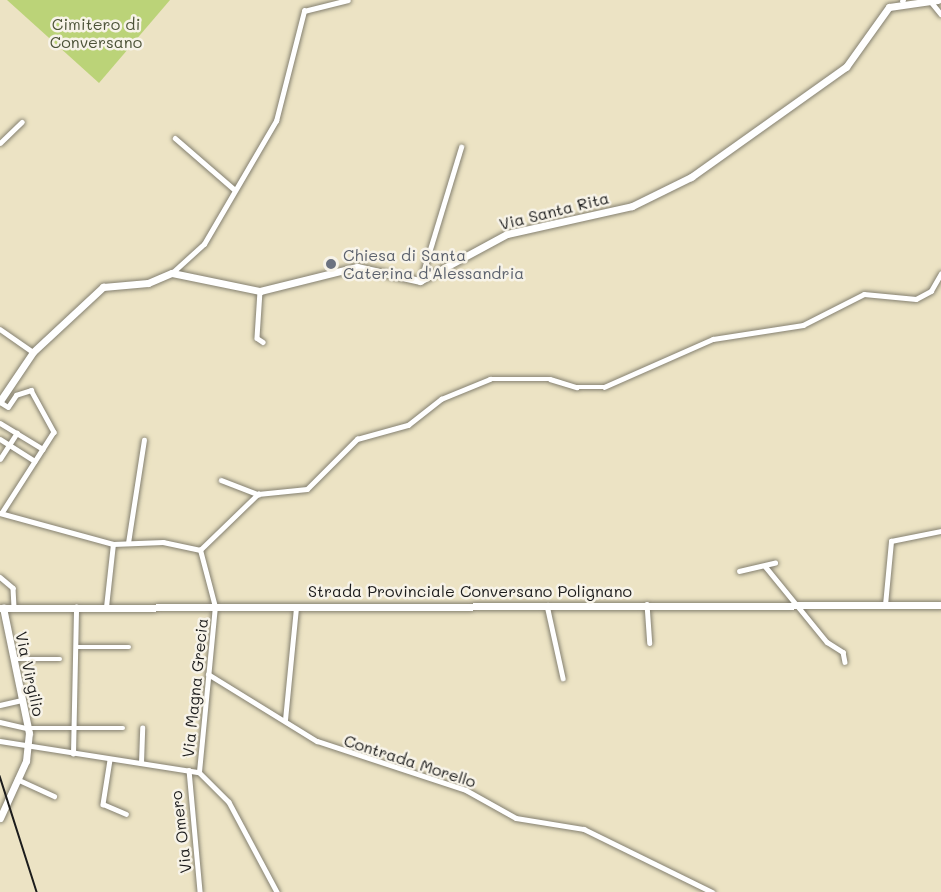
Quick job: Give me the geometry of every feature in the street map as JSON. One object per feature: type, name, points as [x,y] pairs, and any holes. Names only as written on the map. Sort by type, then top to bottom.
[{"type":"street","points":[[200,550],[163,542],[112,544],[1,513],[54,432],[33,392],[16,395],[8,408],[1,399],[33,352],[98,289],[148,283],[172,273],[204,244],[279,113],[304,11],[348,0]]},
{"type":"street","name":"Via Santa Rita","points":[[420,281],[507,234],[632,206],[691,177],[846,67],[889,7],[902,1],[935,1]]},
{"type":"street","points":[[935,1],[941,14]]},
{"type":"street","points":[[0,143],[22,122]]},
{"type":"street","points":[[175,138],[235,190]]},
{"type":"street","points":[[172,273],[260,291],[357,267],[420,281],[461,147]]},
{"type":"street","points":[[221,480],[258,494],[307,489],[357,439],[408,426],[441,399],[490,379],[550,379],[577,387],[604,387],[713,339],[803,325],[864,294],[916,299],[931,291],[941,274]]},
{"type":"street","points":[[260,291],[257,338],[263,342]]},
{"type":"street","points":[[0,329],[33,352]]},
{"type":"street","points":[[0,423],[43,449]]},
{"type":"street","points":[[0,459],[17,433]]},
{"type":"street","points":[[0,440],[35,461]]},
{"type":"street","points":[[128,543],[144,441]]},
{"type":"street","points":[[200,550],[258,494]]},
{"type":"street","points":[[885,605],[891,541],[941,531]]},
{"type":"street","points":[[106,607],[112,544]]},
{"type":"street","points":[[200,550],[215,608]]},
{"type":"street","points":[[739,572],[775,563]]},
{"type":"street","points":[[765,566],[827,642],[843,652],[845,662]]},
{"type":"street","points":[[0,577],[13,588],[14,607]]},
{"type":"street","points":[[647,604],[650,643]]},
{"type":"street","points":[[285,720],[296,605]]},
{"type":"street","name":"Strada Provinciale Conversano Polignano","points":[[1,608],[215,608],[296,605],[941,605]]},
{"type":"street","points":[[547,605],[563,678]]},
{"type":"street","points":[[73,754],[76,607]]},
{"type":"street","name":"Via Virgilio","points":[[0,818],[17,779],[27,747],[27,728],[22,700],[1,608]]},
{"type":"street","name":"Via Magna Grecia","points":[[199,772],[215,608]]},
{"type":"street","points":[[76,647],[129,647]]},
{"type":"street","points":[[14,659],[60,658]]},
{"type":"street","name":"Contrada Morello","points":[[208,674],[317,741],[466,790],[516,818],[584,829],[712,892]]},
{"type":"street","points":[[0,705],[22,700]]},
{"type":"street","points":[[0,722],[27,728],[74,726],[123,728]]},
{"type":"street","points":[[141,764],[142,728]]},
{"type":"street","points":[[0,741],[110,760],[199,772],[225,797],[277,892]]},
{"type":"street","points":[[110,760],[103,804],[126,814]]},
{"type":"street","name":"Via Omero","points":[[189,770],[200,892]]},
{"type":"street","points":[[17,779],[54,796]]},
{"type":"street","points":[[0,807],[9,798]]},
{"type":"green space","name":"Cimitero di Conversano","points":[[7,0],[170,0],[99,83]]},
{"type":"railway","points":[[0,776],[37,892]]},
{"type":"place","name":"Chiesa di Santa Caterina d'Alessandria","points":[[331,264]]}]
